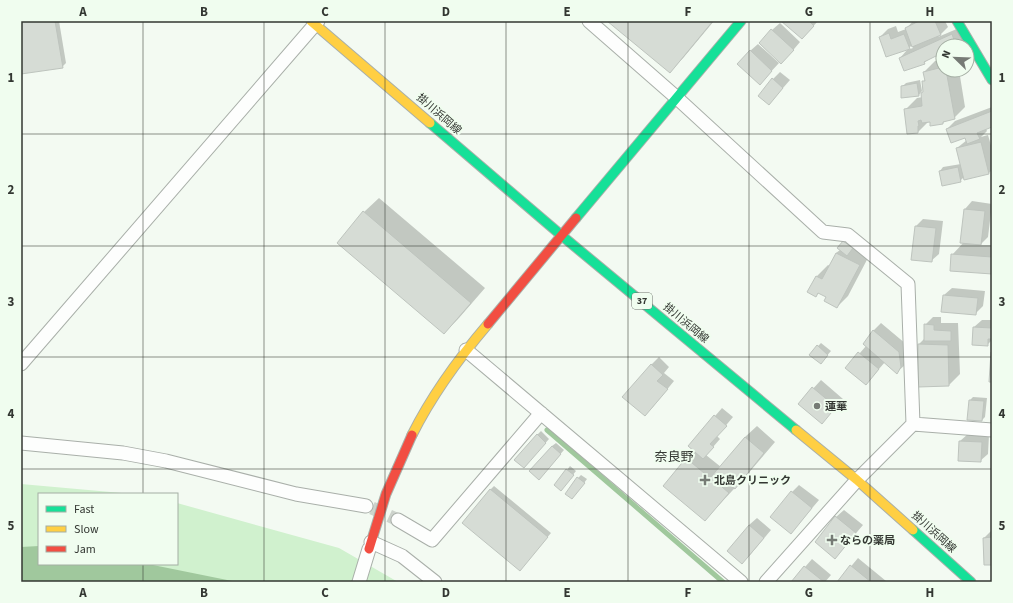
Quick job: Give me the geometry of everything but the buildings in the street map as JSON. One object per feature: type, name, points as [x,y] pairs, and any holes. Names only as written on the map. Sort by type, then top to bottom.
[{"type":"main road","points":[[370,545],[381,507],[405,450],[428,405],[466,350],[741,21]]},
{"type":"main road","points":[[957,21],[992,80]]},
{"type":"main road","name":"掛川浜岡線","points":[[315,22],[561,235],[857,480],[971,582]]},
{"type":"street","points":[[589,21],[677,98],[823,232],[848,235],[908,284],[913,424],[857,480],[766,582]]},
{"type":"street","points":[[21,364],[315,22]]},
{"type":"street","points":[[466,350],[741,582]]},
{"type":"street","points":[[398,520],[432,540],[541,413]]},
{"type":"street","points":[[913,424],[992,430]]},
{"type":"street","points":[[21,443],[123,453],[166,461],[296,494],[366,506]]},
{"type":"street","points":[[359,582],[370,545],[402,556],[435,582]]},
{"type":"shaded area","points":[[21,484],[122,493],[38,493],[38,565],[178,565],[178,503],[339,548],[398,582],[21,582]]},
{"type":"shaded area","points":[[38,546],[38,565],[153,565],[237,582],[21,582],[21,547]]},
{"type":"waterway","points":[[547,430],[723,582]]},
{"type":"tunnel","points":[[372,508],[398,520]]},
{"type":"traffic: fast","points":[[576,218],[741,21]]},
{"type":"traffic: fast","points":[[957,21],[992,80]]},
{"type":"traffic: fast","points":[[430,123],[561,235],[796,430]]},
{"type":"traffic: fast","points":[[913,530],[971,582]]},
{"type":"traffic: slow","points":[[311,21],[430,123]]},
{"type":"traffic: slow","points":[[412,435],[428,406],[447,377],[488,324]]},
{"type":"traffic: slow","points":[[796,430],[857,480],[913,530]]},
{"type":"traffic: jam","points":[[488,324],[576,218]]},
{"type":"traffic: jam","points":[[369,549],[386,494],[412,435]]},
{"type":"place","name":"蓮華","points":[[817,406]]},
{"type":"place","name":"北島クリニック","points":[[705,480]]},
{"type":"place","name":"ならの薬局","points":[[832,540]]},
{"type":"district","name":"奈良野","points":[[674,457]]}]
